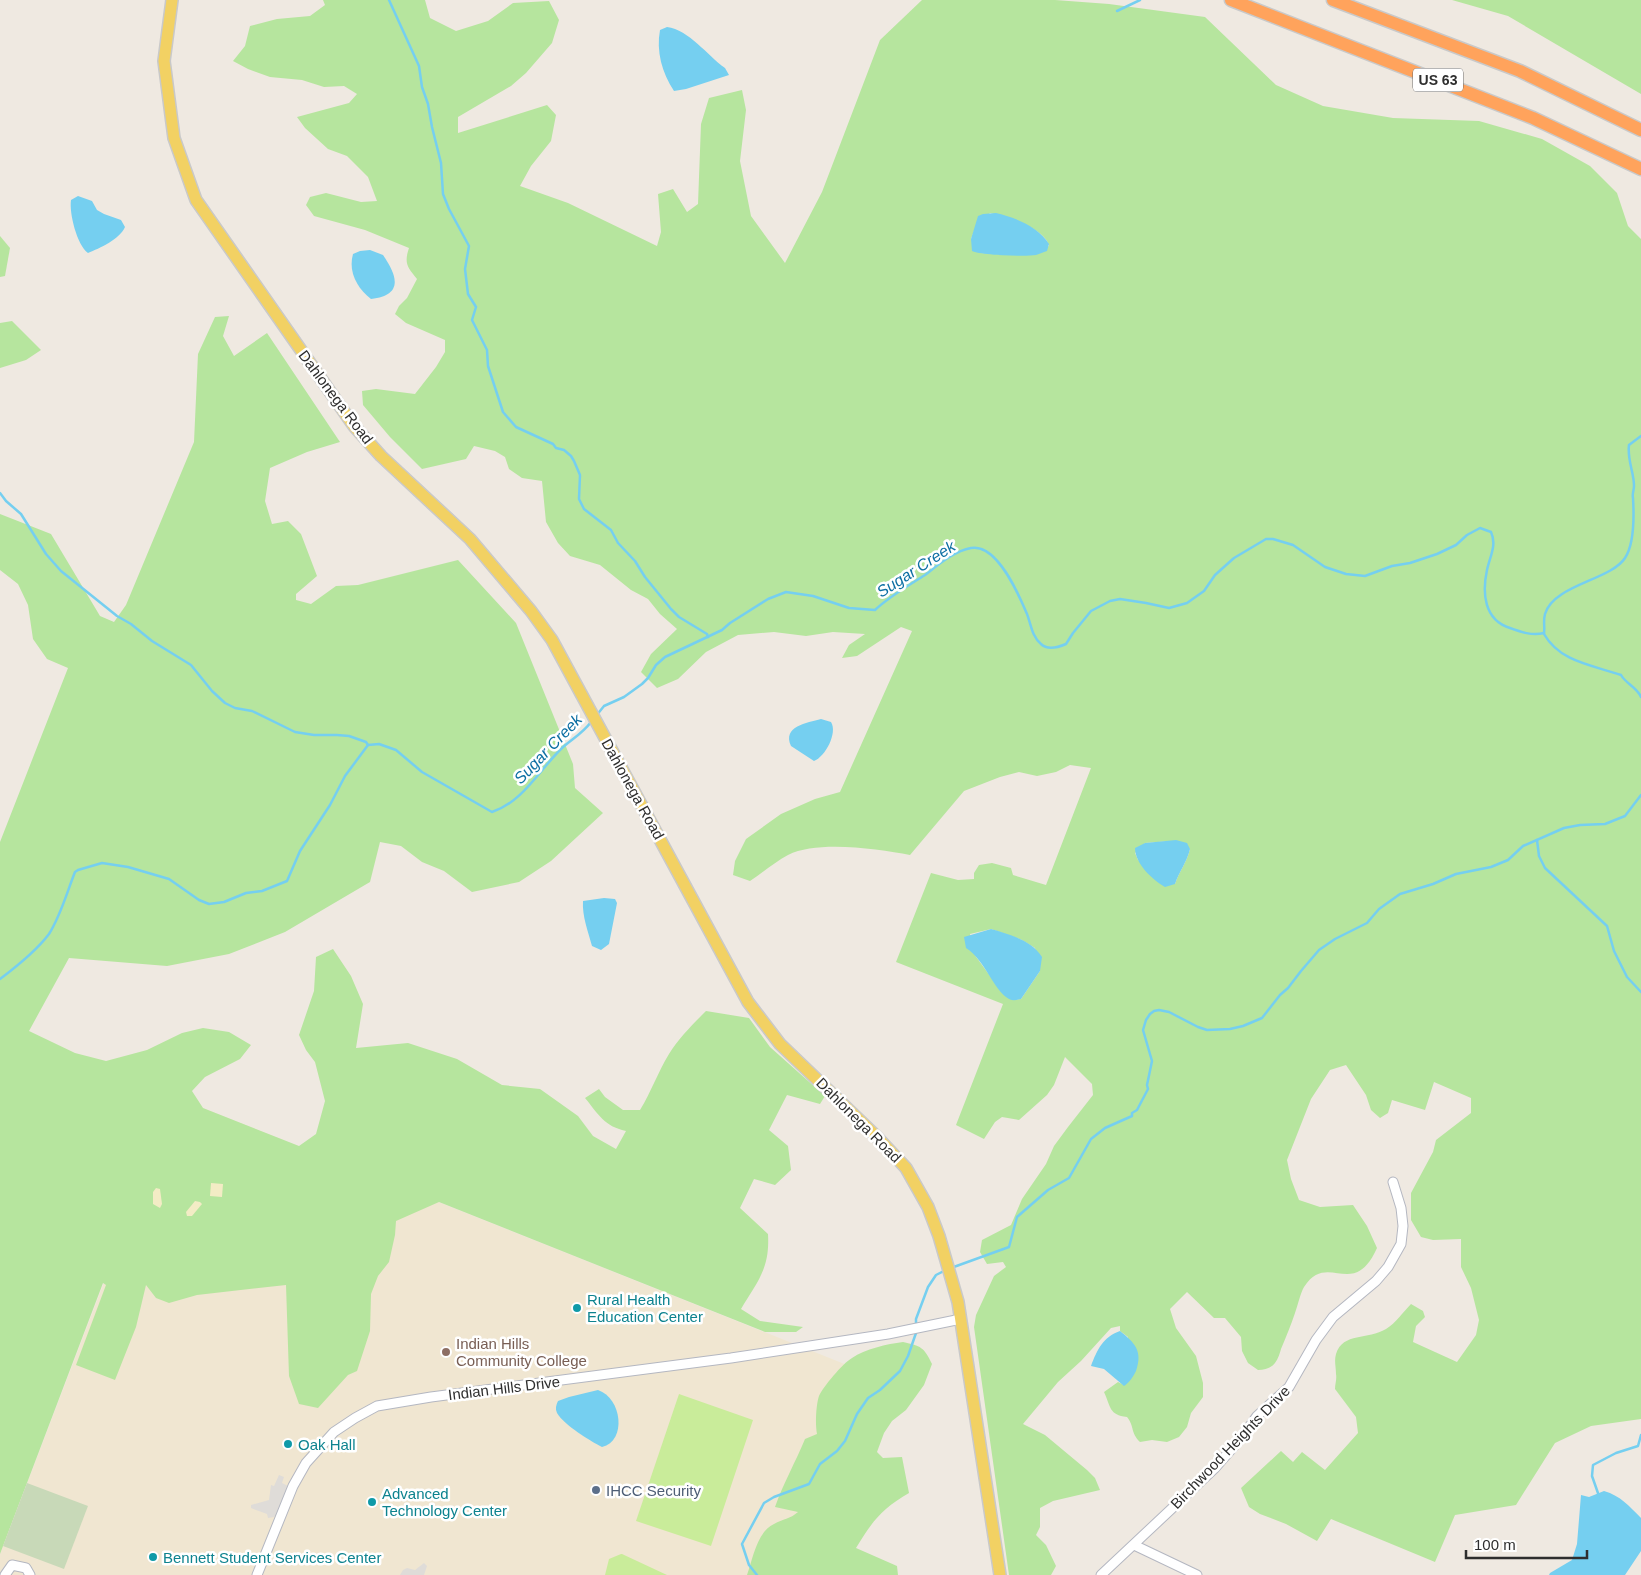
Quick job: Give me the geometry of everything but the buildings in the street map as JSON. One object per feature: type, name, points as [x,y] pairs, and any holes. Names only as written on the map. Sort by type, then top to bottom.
[{"type":"highway","name":"US 63","points":[[1231,0],[1533,118],[1641,169]]},
{"type":"highway","name":"US 63","points":[[1333,0],[1520,71],[1641,130]]},
{"type":"main road","name":"Dahlonega Road","points":[[172,0],[164,60],[165,70],[174,138],[196,200],[354,426],[381,456],[470,539],[531,611],[552,640],[748,1002],[780,1044],[878,1137],[906,1168],[928,1207],[939,1236],[958,1302],[1000,1575]]},
{"type":"street","name":"Birchwood Heights Drive","points":[[1102,1575],[1215,1468],[1243,1436],[1257,1416],[1289,1388],[1316,1340],[1333,1317],[1376,1281],[1388,1268],[1401,1244],[1403,1226],[1401,1208],[1393,1182]]},
{"type":"street","name":"Indian Hills Drive","points":[[257,1575],[293,1486],[306,1463],[334,1432],[378,1406],[423,1398],[730,1358],[888,1334],[961,1319]]},
{"type":"street","points":[[1134,1545],[1197,1575]]},
{"type":"street","points":[[5,1575],[12,1565],[26,1568],[30,1575]]},
{"type":"shaded area","name":"Indian Hills Community College","points":[[175,1097],[867,1373],[786,1575],[0,1575],[0,1554]]},
{"type":"shaded area","points":[[279,1475],[284,1477],[282,1483],[288,1486],[278,1512],[274,1517],[268,1518],[267,1514],[251,1508],[251,1505],[269,1500],[271,1485],[274,1486]]},
{"type":"shaded area","points":[[424,1563],[427,1566],[424,1575],[400,1575],[407,1568],[415,1570]]},
{"type":"green space","points":[[323,0],[425,0],[430,18],[456,31],[488,21],[513,3],[549,1],[559,20],[552,43],[526,73],[511,86],[458,117],[458,133],[547,105],[556,115],[551,141],[531,166],[520,186],[568,203],[657,246],[661,232],[658,194],[673,189],[687,212],[698,204],[701,124],[709,98],[742,90],[746,110],[740,161],[751,216],[785,263],[822,192],[880,40],[922,0],[1055,0],[1109,4],[1205,17],[1276,85],[1323,106],[1393,118],[1479,121],[1542,139],[1590,166],[1617,193],[1628,226],[1641,239],[1641,1419],[1591,1426],[1555,1443],[1516,1505],[1455,1515],[1435,1562],[1331,1519],[1317,1541],[1249,1507],[1241,1488],[1281,1451],[1293,1462],[1302,1452],[1325,1470],[1358,1433],[1356,1417],[1335,1389],[1335,1357],[1339,1347],[1344,1342],[1390,1327],[1411,1304],[1423,1311],[1425,1317],[1416,1326],[1413,1342],[1457,1362],[1476,1335],[1479,1320],[1471,1288],[1461,1267],[1461,1239],[1433,1240],[1421,1237],[1411,1220],[1411,1193],[1433,1152],[1436,1140],[1471,1113],[1471,1098],[1434,1082],[1425,1110],[1392,1100],[1388,1113],[1380,1118],[1371,1110],[1366,1095],[1346,1065],[1330,1070],[1311,1099],[1287,1160],[1291,1179],[1299,1200],[1320,1207],[1353,1205],[1367,1226],[1377,1248],[1368,1263],[1359,1271],[1350,1274],[1331,1272],[1313,1277],[1304,1287],[1277,1360],[1272,1366],[1263,1370],[1258,1370],[1248,1363],[1242,1351],[1241,1337],[1225,1318],[1214,1318],[1187,1292],[1170,1309],[1176,1328],[1196,1356],[1203,1383],[1203,1397],[1191,1413],[1187,1427],[1179,1437],[1167,1442],[1152,1440],[1140,1442],[1127,1417],[1117,1414],[1111,1409],[1104,1392],[1118,1382],[1124,1385],[1128,1337],[1120,1331],[1120,1326],[1111,1328],[1081,1361],[1058,1382],[1023,1424],[1045,1435],[1087,1470],[1095,1478],[1100,1490],[1053,1501],[1040,1508],[1040,1527],[1036,1535],[1046,1545],[1056,1566],[1051,1575],[1009,1575],[974,1327],[976,1315],[994,1276],[1006,1267],[1003,1262],[987,1264],[980,1252],[982,1240],[1011,1225],[1022,1199],[1046,1164],[1054,1146],[1093,1095],[1092,1084],[1065,1057],[1054,1085],[1047,1095],[1019,1120],[1002,1117],[995,1122],[984,1139],[956,1125],[1003,1004],[896,962],[931,873],[958,880],[974,879],[974,873],[979,865],[992,863],[1011,868],[1013,875],[1046,885],[1091,768],[1070,765],[1056,772],[1037,776],[1019,772],[964,791],[910,855],[865,848],[815,848],[801,850],[788,855],[750,881],[733,875],[735,861],[746,839],[781,814],[815,799],[840,792],[912,631],[901,627],[857,656],[842,658],[849,645],[865,634],[833,632],[806,636],[774,632],[738,635],[706,652],[678,679],[657,688],[641,672],[651,654],[677,629],[660,614],[648,599],[631,590],[600,565],[570,556],[558,543],[546,522],[542,481],[522,478],[509,469],[505,457],[495,451],[474,446],[466,459],[422,469],[390,437],[363,405],[362,391],[376,389],[415,394],[445,352],[445,340],[406,323],[395,314],[399,306],[407,298],[417,279],[407,265],[409,248],[365,230],[314,216],[306,205],[310,197],[326,193],[361,202],[377,201],[368,177],[347,156],[328,149],[305,128],[297,117],[349,103],[357,94],[344,86],[324,87],[302,80],[270,77],[233,61],[245,46],[250,26],[277,19],[310,16],[325,5]],"holes":[[[990,213],[1015,220],[1033,229],[1046,240],[1049,246],[1027,255],[980,253],[971,239],[974,231]],[[1171,841],[1190,849],[1175,884],[1138,860],[1135,853],[1145,843]],[[991,929],[1022,940],[1035,948],[1040,971],[1021,999],[1012,1000],[1001,991],[974,954],[970,934]]]},
{"type":"green space","points":[[1452,0],[1641,0],[1641,94],[1508,16]]},
{"type":"green space","points":[[0,236],[10,248],[5,276],[0,277]]},
{"type":"green space","points":[[229,316],[223,336],[234,356],[267,333],[340,442],[307,452],[270,468],[265,501],[272,524],[288,521],[301,534],[317,576],[296,594],[296,600],[311,604],[336,586],[358,585],[458,560],[516,623],[573,764],[575,788],[603,813],[551,861],[519,882],[472,892],[444,871],[422,862],[401,846],[380,842],[370,882],[285,932],[229,954],[167,966],[69,958],[29,1031],[75,1053],[106,1061],[147,1050],[182,1033],[203,1028],[229,1032],[251,1045],[240,1059],[205,1077],[192,1091],[203,1108],[299,1146],[316,1134],[325,1101],[315,1062],[306,1050],[299,1035],[314,991],[316,957],[333,949],[351,976],[363,1004],[356,1048],[408,1043],[457,1059],[502,1085],[540,1089],[578,1116],[593,1136],[616,1149],[626,1131],[607,1123],[585,1098],[599,1089],[605,1097],[623,1110],[640,1110],[673,1048],[706,1011],[749,1018],[770,1047],[825,1096],[820,1104],[787,1095],[769,1130],[788,1146],[791,1170],[775,1185],[754,1179],[740,1208],[768,1234],[767,1256],[762,1274],[741,1309],[760,1321],[803,1327],[796,1332],[765,1332],[439,1202],[396,1221],[389,1262],[378,1276],[371,1294],[370,1331],[357,1371],[348,1375],[318,1408],[299,1404],[289,1376],[286,1285],[197,1295],[169,1303],[156,1298],[146,1285],[136,1327],[115,1380],[76,1365],[106,1285],[103,1283],[0,1554],[0,842],[68,668],[47,659],[33,639],[28,605],[18,584],[0,570],[0,514],[51,534],[100,616],[114,622],[126,605],[194,442],[198,354],[215,317]]},
{"type":"green space","points":[[12,321],[41,350],[26,360],[0,368],[0,323]]},
{"type":"green space","points":[[903,1342],[921,1348],[927,1354],[932,1364],[924,1385],[906,1410],[892,1421],[884,1433],[877,1452],[883,1458],[902,1457],[909,1493],[891,1505],[878,1517],[856,1548],[897,1566],[898,1575],[747,1575],[756,1546],[763,1533],[774,1524],[798,1512],[775,1507],[805,1439],[817,1434],[817,1409],[821,1392],[839,1370],[852,1358],[876,1347]]},
{"type":"green space","points":[[679,1394],[753,1420],[711,1546],[636,1521]]},
{"type":"green space","points":[[27,1483],[88,1506],[64,1569],[3,1546]]},
{"type":"green space","points":[[622,1554],[667,1575],[605,1575],[609,1559]]},
{"type":"sand","points":[[211,1183],[223,1184],[222,1197],[210,1196]]},
{"type":"sand","points":[[156,1188],[160,1189],[162,1204],[160,1208],[153,1204],[153,1192]]},
{"type":"sand","points":[[195,1201],[202,1204],[192,1216],[187,1216],[186,1212]]},
{"type":"water","points":[[667,27],[675,29],[690,38],[725,68],[729,75],[674,91],[663,69],[659,46],[660,30]]},
{"type":"water","points":[[78,196],[92,201],[97,210],[104,214],[121,220],[125,227],[114,240],[88,253],[80,243],[73,220],[71,200]]},
{"type":"water","points":[[996,213],[1018,220],[1033,228],[1049,244],[1047,251],[1036,255],[1022,256],[993,255],[972,251],[971,239],[978,216]]},
{"type":"water","points":[[370,250],[383,255],[392,271],[395,284],[388,294],[371,299],[358,285],[352,267],[353,254]]},
{"type":"water","points":[[821,719],[831,722],[833,727],[832,738],[826,750],[814,761],[791,746],[789,739],[790,734],[797,726]]},
{"type":"water","points":[[1176,840],[1187,843],[1190,849],[1175,884],[1165,887],[1150,876],[1141,866],[1135,848],[1145,843]]},
{"type":"water","points":[[604,898],[615,899],[617,903],[609,944],[601,950],[592,946],[584,918],[583,901]]},
{"type":"water","points":[[991,929],[1026,942],[1038,951],[1042,957],[1040,971],[1021,999],[1012,1000],[1003,995],[979,960],[966,948],[964,937]]},
{"type":"water","points":[[1120,1331],[1134,1344],[1139,1358],[1135,1373],[1124,1386],[1104,1369],[1091,1366],[1105,1340]]},
{"type":"water","points":[[598,1390],[612,1401],[618,1419],[615,1437],[610,1443],[602,1447],[584,1437],[560,1418],[556,1408],[558,1401]]},
{"type":"water","points":[[1604,1491],[1620,1499],[1641,1518],[1641,1551],[1625,1575],[1549,1575],[1572,1560],[1577,1544],[1581,1495],[1589,1497]]},
{"type":"waterway","points":[[389,0],[419,66],[422,87],[428,104],[441,163],[443,194],[469,246],[465,269],[468,294],[476,307],[472,320],[487,350],[488,366],[503,412],[516,427],[553,444],[556,448],[564,450],[571,456],[580,475],[579,499],[584,509],[611,530],[618,543],[635,561],[645,577],[671,609],[679,617],[707,634],[708,637]]},
{"type":"waterway","points":[[1117,11],[1140,0]]},
{"type":"waterway","name":"Sugar Creek","points":[[1544,633],[1544,617],[1550,604],[1570,589],[1618,566],[1628,552],[1631,545],[1634,512],[1634,486],[1629,445],[1641,436]]},
{"type":"waterway","points":[[0,493],[21,514],[46,554],[61,571],[117,616],[131,624],[152,641],[191,665],[212,691],[225,703],[235,708],[252,711],[295,732],[314,735],[349,736],[366,742],[368,745]]},
{"type":"waterway","name":"Sugar Creek","points":[[596,716],[604,706],[624,697],[642,684],[656,665],[665,657],[722,630],[768,599],[786,592],[813,596],[849,608],[875,610],[946,559],[958,552],[971,548],[981,549],[998,562],[1013,583],[1036,638],[1044,646],[1054,648],[1066,644],[1091,611],[1110,601],[1120,599],[1169,608],[1187,603],[1204,591],[1215,575],[1234,558],[1266,539],[1273,539],[1293,545],[1325,567],[1346,574],[1365,576],[1392,566],[1410,563],[1437,554],[1456,545],[1467,535],[1480,528],[1491,532],[1493,537],[1492,551],[1485,579],[1485,596],[1490,612],[1501,624],[1510,628],[1531,634],[1544,633]]},
{"type":"waterway","points":[[1544,634],[1559,651],[1568,657],[1621,675],[1641,697]]},
{"type":"waterway","name":"Sugar Creek","points":[[0,979],[19,964],[49,934],[75,872],[78,870],[102,863],[128,867],[169,879],[199,900],[209,904],[224,902],[246,893],[262,891],[287,881],[300,851],[330,805],[345,776],[368,745],[379,744],[396,750],[422,772],[492,812],[513,801],[522,793],[554,756],[591,722]]},
{"type":"waterway","points":[[951,1268],[1009,1247],[1017,1217],[1048,1190],[1069,1178],[1091,1139],[1105,1128],[1132,1116],[1132,1113],[1137,1110],[1148,1089],[1147,1085],[1152,1061],[1143,1030],[1146,1020],[1154,1011],[1169,1012],[1207,1030],[1230,1029],[1262,1018],[1319,950],[1335,939],[1367,923],[1379,909],[1400,894],[1433,884],[1456,874],[1491,867],[1508,860],[1523,846],[1564,828],[1605,824],[1625,816],[1641,795]]},
{"type":"waterway","points":[[1537,840],[1539,856],[1545,868],[1607,926],[1614,951],[1627,977],[1641,992]]},
{"type":"waterway","points":[[757,1575],[749,1565],[742,1544],[764,1503],[774,1497],[809,1484],[820,1464],[837,1451],[845,1441],[857,1414],[868,1398],[880,1390],[900,1371],[908,1356],[916,1333],[916,1319],[928,1287],[936,1275],[946,1270]]},
{"type":"waterway","points":[[1599,1496],[1592,1476],[1593,1465],[1616,1453],[1638,1446],[1641,1435]]},
{"type":"place","name":"Rural Health Education Center","points":[[577,1308]]},
{"type":"place","name":"Indian Hills Community College","points":[[446,1352]]},
{"type":"place","name":"Oak Hall","points":[[288,1444]]},
{"type":"place","name":"IHCC Security","points":[[596,1490]]},
{"type":"place","name":"Advanced Technology Center","points":[[372,1502]]},
{"type":"place","name":"Bennett Student Services Center","points":[[153,1557]]}]
